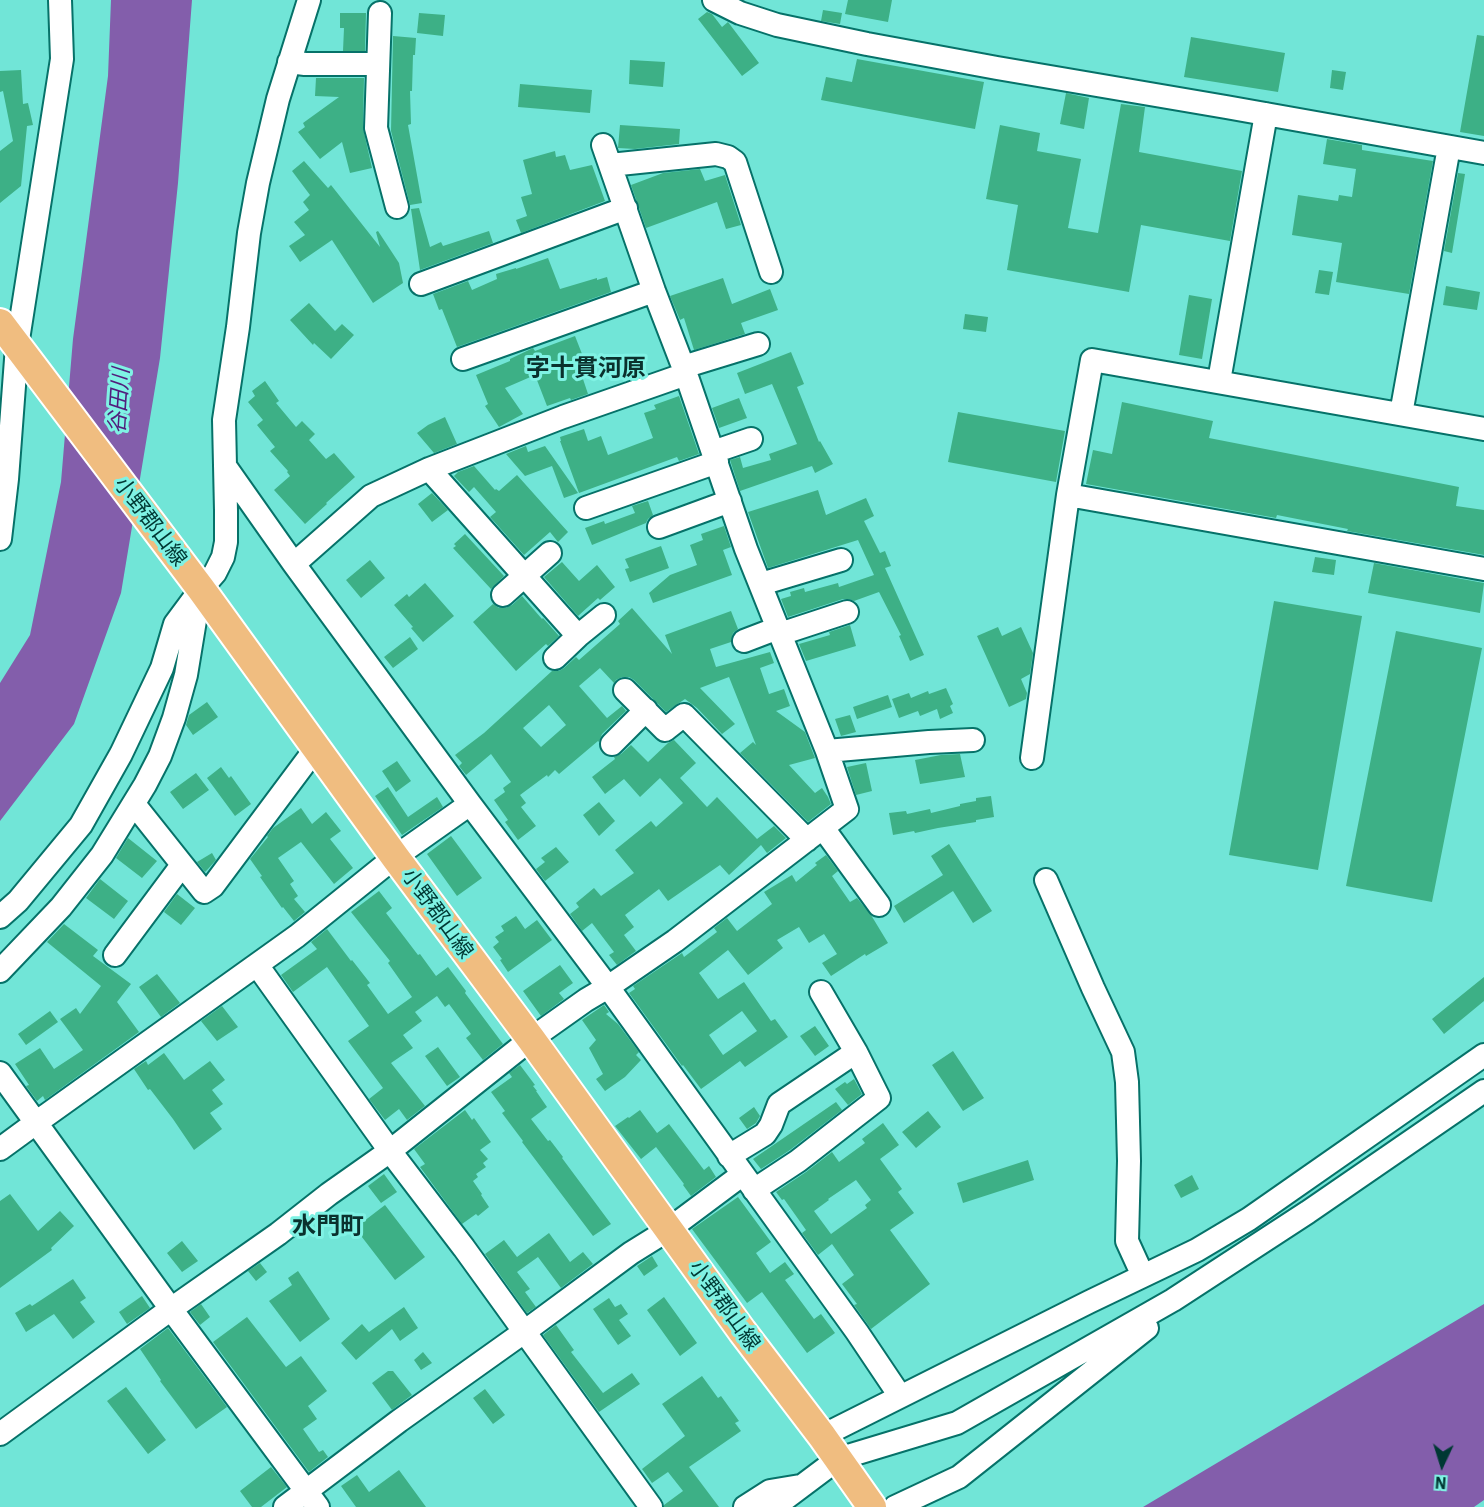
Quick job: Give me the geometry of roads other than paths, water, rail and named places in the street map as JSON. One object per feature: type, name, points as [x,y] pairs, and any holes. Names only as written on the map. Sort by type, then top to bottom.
[{"type":"main road","name":"小野郡山線","points":[[0,323],[195,581],[872,1507]]},
{"type":"street","points":[[0,539],[17,346],[62,59],[60,0]]},
{"type":"street","points":[[0,916],[18,901],[81,825],[121,754],[162,668],[175,624],[195,581],[215,573],[222,557],[226,542],[224,420],[249,233],[278,99],[309,0]]},
{"type":"street","points":[[714,0],[740,13],[777,25],[837,38],[1484,153]]},
{"type":"street","points":[[380,13],[376,128],[397,207]]},
{"type":"street","points":[[289,62],[378,64]]},
{"type":"street","points":[[1219,381],[1266,114]]},
{"type":"street","points":[[1401,414],[1449,147]]},
{"type":"street","points":[[0,1434],[278,1234],[390,1151],[531,1040],[586,1000],[675,941],[847,809],[828,751],[746,549],[607,155],[716,154],[728,157],[735,162],[771,272]]},
{"type":"street","points":[[421,284],[626,208]]},
{"type":"street","points":[[464,359],[654,291]]},
{"type":"street","points":[[294,564],[371,496],[429,469],[684,370],[758,344]]},
{"type":"street","points":[[1032,758],[1068,495],[1092,360],[1484,429]]},
{"type":"street","points":[[586,508],[715,457],[751,439]]},
{"type":"street","points":[[225,466],[470,804],[608,987],[857,1332],[900,1396]]},
{"type":"street","points":[[429,469],[578,636]]},
{"type":"street","points":[[1068,495],[1484,569]]},
{"type":"street","points":[[659,527],[730,501]]},
{"type":"street","points":[[503,595],[550,553]]},
{"type":"street","points":[[760,584],[841,560]]},
{"type":"street","points":[[0,971],[68,898],[102,855],[134,804],[160,756],[186,675],[195,581]]},
{"type":"street","points":[[744,641],[847,612]]},
{"type":"street","points":[[555,658],[604,615]]},
{"type":"street","points":[[625,690],[665,730],[684,715],[815,834],[879,905]]},
{"type":"street","points":[[612,744],[646,710]]},
{"type":"street","points":[[828,751],[973,740]]},
{"type":"street","points":[[134,804],[204,892],[213,886],[316,748]]},
{"type":"street","points":[[0,1149],[297,936],[395,857],[470,804]]},
{"type":"street","points":[[115,955],[182,865]]},
{"type":"street","points":[[1046,880],[1123,1052],[1127,1082],[1129,1161],[1127,1241],[1143,1276]]},
{"type":"street","points":[[257,965],[651,1507]]},
{"type":"street","points":[[742,1173],[798,1161],[879,1098],[822,992]]},
{"type":"street","points":[[285,1507],[312,1499],[399,1421],[631,1252],[668,1230],[742,1173],[771,1125],[779,1104],[856,1052]]},
{"type":"street","points":[[774,1507],[804,1485],[900,1396],[1197,1250],[1249,1219],[1484,1054]]},
{"type":"street","points":[[0,1073],[312,1499]]},
{"type":"street","points":[[836,1456],[957,1423],[1173,1300],[1308,1212],[1484,1090]]},
{"type":"street","points":[[895,1507],[959,1477],[1150,1326],[1157,1309]]},
{"type":"street","points":[[745,1507],[770,1491],[804,1485]]},
{"type":"water","name":"谷田川","points":[[111,0],[192,0],[178,183],[160,358],[121,593],[74,724],[0,821],[0,683],[30,635],[61,482],[73,339],[108,76]]},
{"type":"water","points":[[1484,1304],[1484,1500],[1474,1507],[1143,1507]]},
{"type":"district","name":"字十貫河原","points":[[586,369]]},
{"type":"district","name":"水門町","points":[[328,1227]]}]
